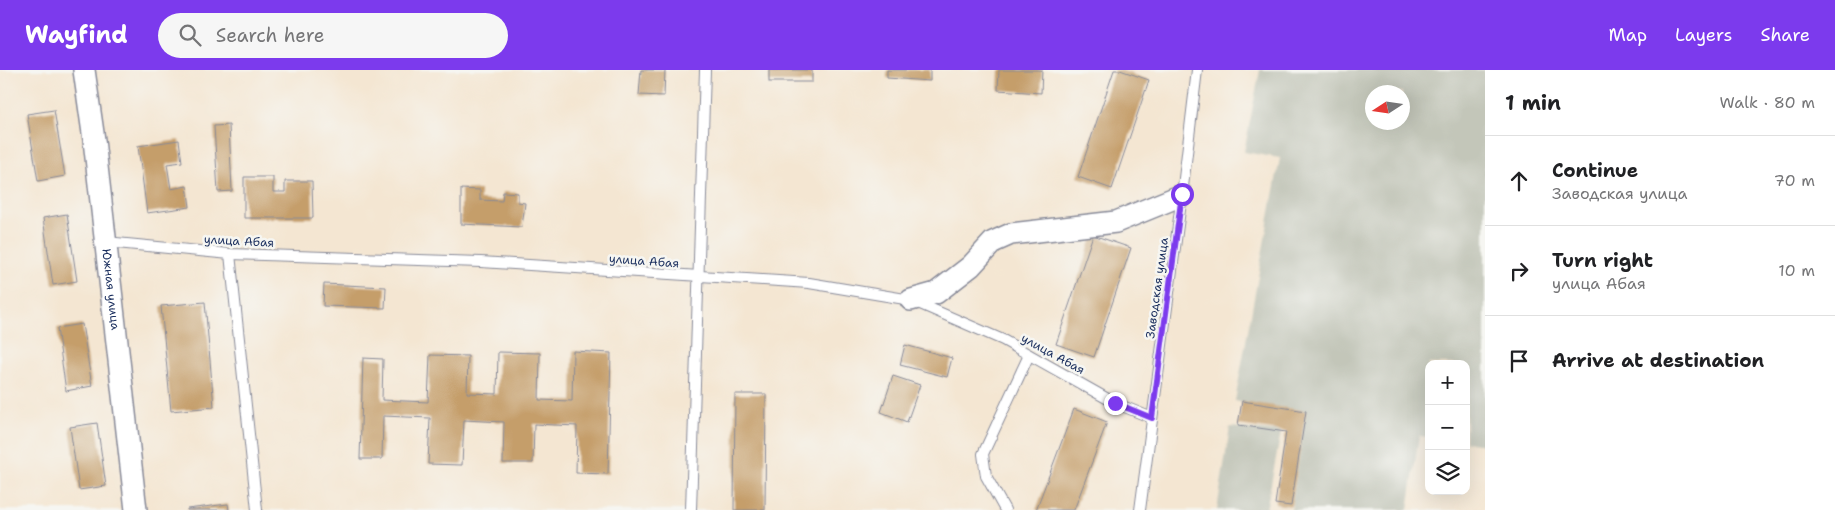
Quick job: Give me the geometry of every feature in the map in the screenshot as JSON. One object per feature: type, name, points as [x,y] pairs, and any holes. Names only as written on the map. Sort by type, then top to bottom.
[{"type":"street","name":"Южная улица","points":[[84,70],[106,242],[136,510]]},
{"type":"street","points":[[911,300],[936,293],[971,266],[993,242],[1011,234],[1116,222],[1182,194]]},
{"type":"lane","points":[[691,510],[705,70]]},
{"type":"lane","name":"Заводская улица","points":[[1140,510],[1197,70]]},
{"type":"lane","name":"улица Абая","points":[[106,242],[230,254],[481,262],[809,284],[911,300],[1003,340],[1115,403],[1152,418]]},
{"type":"lane","points":[[230,254],[257,510]]},
{"type":"lane","points":[[1005,510],[986,476],[983,454],[1029,355]]},
{"type":"shaded area","points":[[1260,70],[1485,70],[1485,445],[1470,443],[1470,360],[1425,360],[1425,437],[1419,436],[1408,510],[1291,510],[1306,411],[1235,401],[1280,158],[1244,152]]},
{"type":"shaded area","points":[[1230,427],[1281,432],[1266,510],[1217,510]]},
{"type":"building","points":[[641,70],[665,70],[664,96],[639,95]]},
{"type":"building","points":[[769,70],[812,70],[812,82],[769,82]]},
{"type":"building","points":[[887,70],[930,70],[930,81],[887,78]]},
{"type":"building","points":[[999,70],[1042,70],[1041,93],[998,90]]},
{"type":"building","points":[[1114,70],[1120,70],[1149,80],[1112,189],[1078,177]]},
{"type":"building","points":[[54,110],[65,176],[38,181],[27,114]]},
{"type":"building","points":[[229,125],[232,191],[218,192],[214,126]]},
{"type":"building","points":[[179,140],[182,162],[167,164],[171,189],[187,186],[190,207],[147,213],[138,146]]},
{"type":"building","points":[[244,177],[273,177],[273,192],[285,192],[285,181],[312,181],[313,218],[244,218]]},
{"type":"building","points":[[461,189],[480,190],[480,200],[502,201],[503,192],[518,193],[518,202],[525,203],[522,227],[461,224]]},
{"type":"building","points":[[67,214],[77,281],[53,285],[43,218]]},
{"type":"building","points":[[1093,235],[1131,248],[1094,357],[1056,344]]},
{"type":"building","points":[[324,284],[386,287],[385,308],[323,306]]},
{"type":"building","points":[[205,302],[214,407],[171,411],[161,306]]},
{"type":"building","points":[[82,324],[92,386],[66,391],[57,328]]},
{"type":"building","points":[[905,345],[952,358],[947,377],[900,365]]},
{"type":"building","points":[[573,351],[611,353],[608,474],[576,473],[577,426],[534,424],[533,463],[503,463],[504,422],[464,420],[462,465],[428,464],[430,418],[383,416],[382,459],[360,459],[363,358],[383,359],[382,400],[428,402],[430,355],[468,356],[467,393],[497,394],[498,352],[540,353],[539,400],[572,401]]},
{"type":"building","points":[[893,376],[920,385],[907,422],[881,412]]},
{"type":"building","points":[[735,394],[766,394],[765,510],[734,510]]},
{"type":"building","points":[[1242,401],[1306,411],[1291,506],[1275,504],[1286,432],[1238,425]]},
{"type":"building","points":[[1074,409],[1107,422],[1074,510],[1036,510]]},
{"type":"building","points":[[97,423],[106,486],[79,490],[70,427]]},
{"type":"building","points":[[228,504],[229,510],[187,510],[187,509]]},
{"type":"route","points":[[1115,403],[1152,418],[1182,194]]}]
